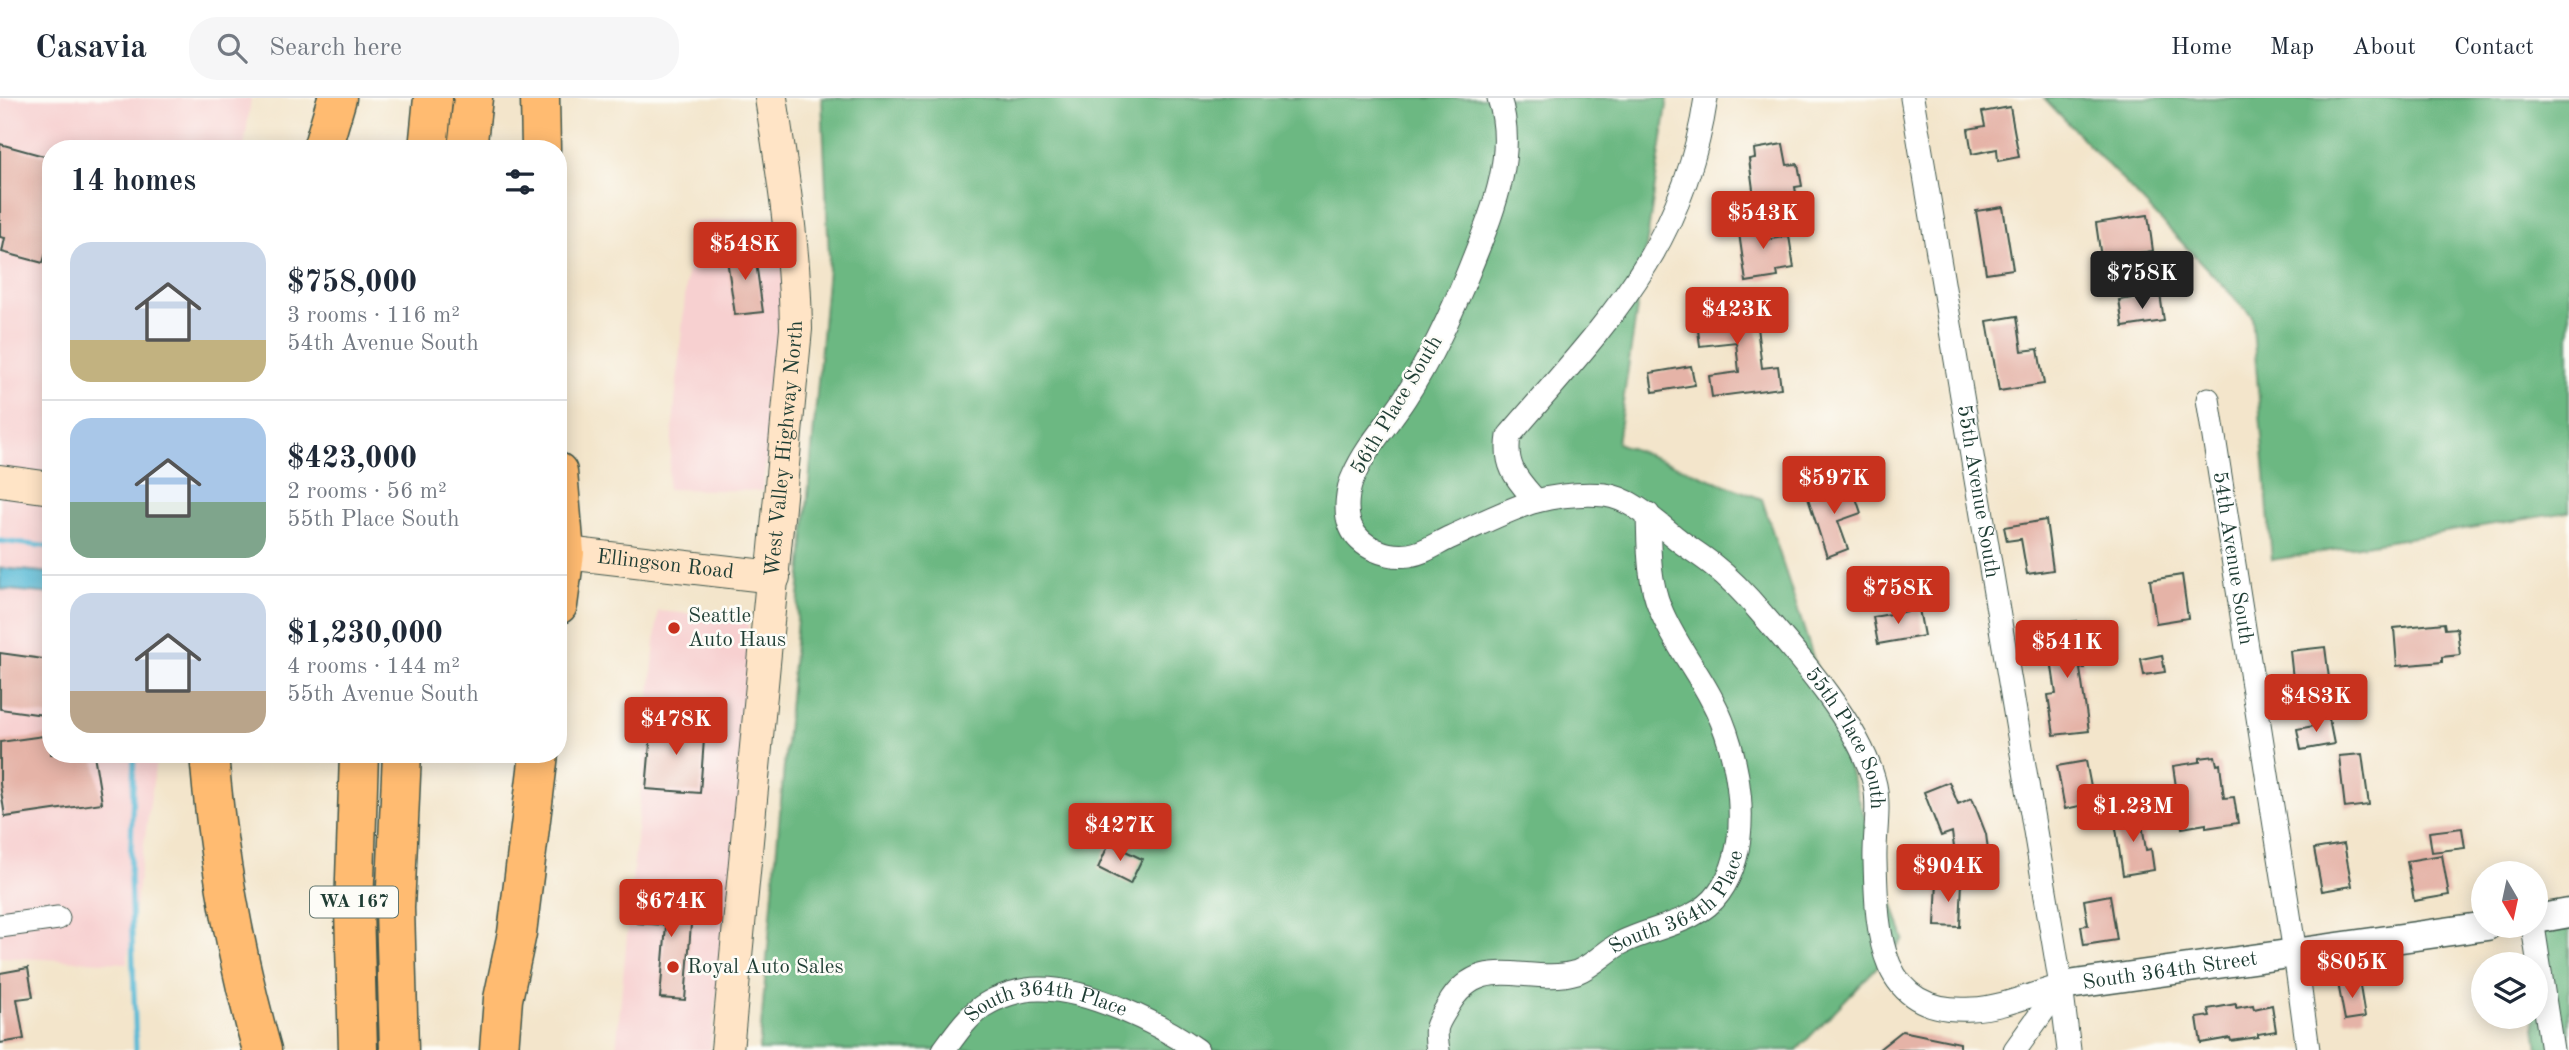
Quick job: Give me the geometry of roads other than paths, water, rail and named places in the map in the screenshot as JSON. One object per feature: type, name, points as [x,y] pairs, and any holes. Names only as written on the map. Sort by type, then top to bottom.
[{"type":"highway","points":[[325,140],[337,98]]},
{"type":"highway","points":[[429,140],[433,98]]},
{"type":"highway","points":[[468,140],[473,98]]},
{"type":"highway","points":[[540,98],[541,140]]},
{"type":"highway","points":[[210,763],[214,818],[241,974],[262,1050]]},
{"type":"highway","name":"WA 167","points":[[358,1050],[354,910],[359,763]]},
{"type":"highway","name":"WA 167","points":[[399,1050],[395,908],[402,763]]},
{"type":"highway","points":[[499,1050],[503,999],[517,933],[539,763]]},
{"type":"main road","name":"West Valley Highway North","points":[[727,1050],[796,329],[791,240],[771,98]]},
{"type":"main road","points":[[0,481],[42,487]]},
{"type":"main road","name":"Ellingson Road","points":[[567,554],[774,577]]},
{"type":"street","name":"56th Place South","points":[[1499,98],[1505,137],[1494,207],[1434,348],[1407,396],[1354,475],[1348,497],[1349,519],[1356,536],[1368,546],[1385,553],[1409,555],[1536,501],[1571,496],[1609,495],[1648,514]]},
{"type":"street","points":[[1536,501],[1513,475],[1506,453],[1509,436],[1614,313],[1656,249],[1672,219],[1691,168],[1706,98]]},
{"type":"street","name":"55th Avenue South","points":[[1912,98],[2061,986],[2069,1050]]},
{"type":"street","name":"54th Avenue South","points":[[2208,399],[2308,1050]]},
{"type":"street","name":"55th Place South","points":[[1648,514],[1679,541],[1712,564],[1764,616],[1813,676],[1842,717],[1864,755],[1875,786],[1877,802],[1874,855],[1881,930],[1890,968],[1901,987],[1915,999],[1937,1007],[1972,1009],[2061,986]]},
{"type":"street","name":"South 364th Place","points":[[1437,1050],[1434,1030],[1456,992],[1482,974],[1513,972],[1552,977],[1579,971],[1621,943],[1705,909],[1729,878],[1739,844],[1740,826],[1739,797],[1732,758],[1714,704],[1659,606],[1649,556],[1648,514]]},
{"type":"street","points":[[2548,917],[2569,913]]},
{"type":"street","points":[[0,926],[58,918]]},
{"type":"street","name":"South 364th Street","points":[[2061,986],[2471,928]]},
{"type":"street","points":[[2535,938],[2552,1050]]},
{"type":"street","points":[[2015,1050],[2061,986]]},
{"type":"street","name":"South 364th Place","points":[[944,1050],[962,1025],[981,1007],[1014,993],[1037,989],[1052,989],[1110,1004],[1178,1036],[1197,1050]]},
{"type":"water","points":[[0,568],[42,572],[42,593],[0,589]]},
{"type":"waterway","points":[[0,541],[42,546]]},
{"type":"waterway","points":[[134,763],[130,877],[136,1050]]},
{"type":"place","name":"Seattle Auto Haus","points":[[674,628]]},
{"type":"place","name":"Royal Auto Sales","points":[[673,967]]}]
